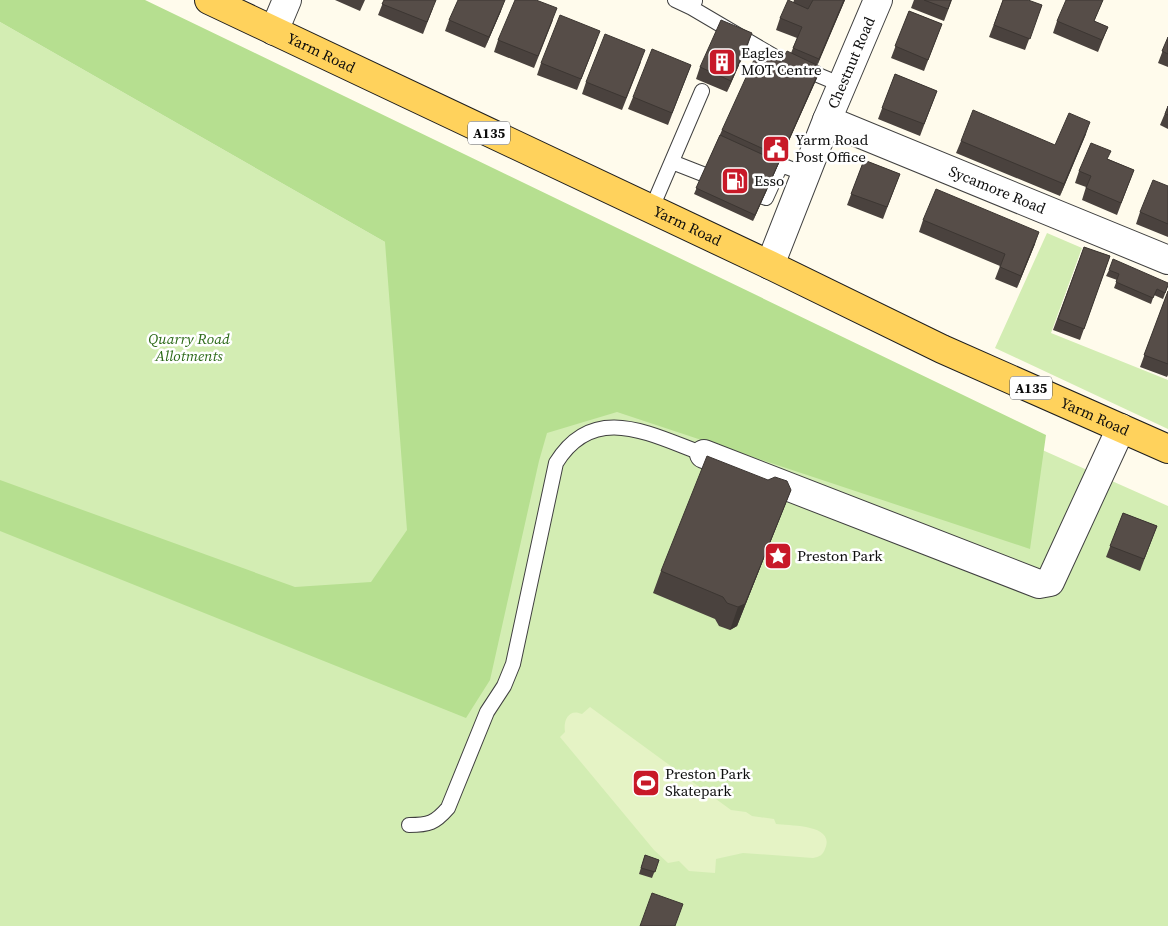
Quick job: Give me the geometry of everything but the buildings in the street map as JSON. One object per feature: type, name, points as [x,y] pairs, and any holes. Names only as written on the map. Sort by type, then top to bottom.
[{"type":"main road","name":"Yarm Road","points":[[208,0],[770,265],[942,349],[1168,449]]},
{"type":"street","points":[[274,31],[288,0]]},
{"type":"street","name":"Chestnut Road","points":[[770,265],[827,120],[878,0]]},
{"type":"street","name":"Sycamore Road","points":[[827,120],[1168,260]]},
{"type":"street","points":[[704,454],[1039,584],[1050,582],[1121,428]]},
{"type":"lane","points":[[675,0],[694,4],[777,58],[842,86]]},
{"type":"lane","points":[[652,210],[702,91]]},
{"type":"lane","points":[[672,162],[766,198],[782,165],[805,174]]},
{"type":"lane","points":[[409,825],[425,825],[437,820],[448,808],[487,712],[504,686],[514,664],[556,463],[563,452],[587,432],[608,427],[632,428],[704,454]]},
{"type":"green space","points":[[0,0],[145,0],[1046,435],[1030,549],[617,412],[547,433],[490,680],[466,718],[0,531],[0,480],[295,587],[371,582],[407,530],[385,242],[0,22]]},
{"type":"green space","name":"Preston Park","points":[[0,22],[385,242],[977,421],[1168,506],[1168,926],[0,926]]},
{"type":"green space","points":[[1047,233],[1082,248],[1051,333],[1168,380],[1168,429],[995,348]]},
{"type":"green space","name":"Preston Park Skatepark","points":[[590,707],[731,810],[746,812],[752,816],[774,819],[776,824],[801,826],[818,831],[824,835],[827,841],[823,853],[813,858],[743,853],[716,859],[715,873],[689,871],[679,861],[668,863],[654,850],[560,737],[565,732],[566,719],[570,714],[582,714]]},
{"type":"place","name":"Eagles MOT Centre","points":[[722,62]]},
{"type":"place","name":"Yarm Road Post Office","points":[[776,149]]},
{"type":"place","name":"Esso","points":[[735,181]]},
{"type":"place","name":"Preston Park","points":[[778,556]]},
{"type":"place","name":"Preston Park Skatepark","points":[[646,783]]},
{"type":"park label","name":"Quarry Road Allotments","points":[[189,348]]}]
